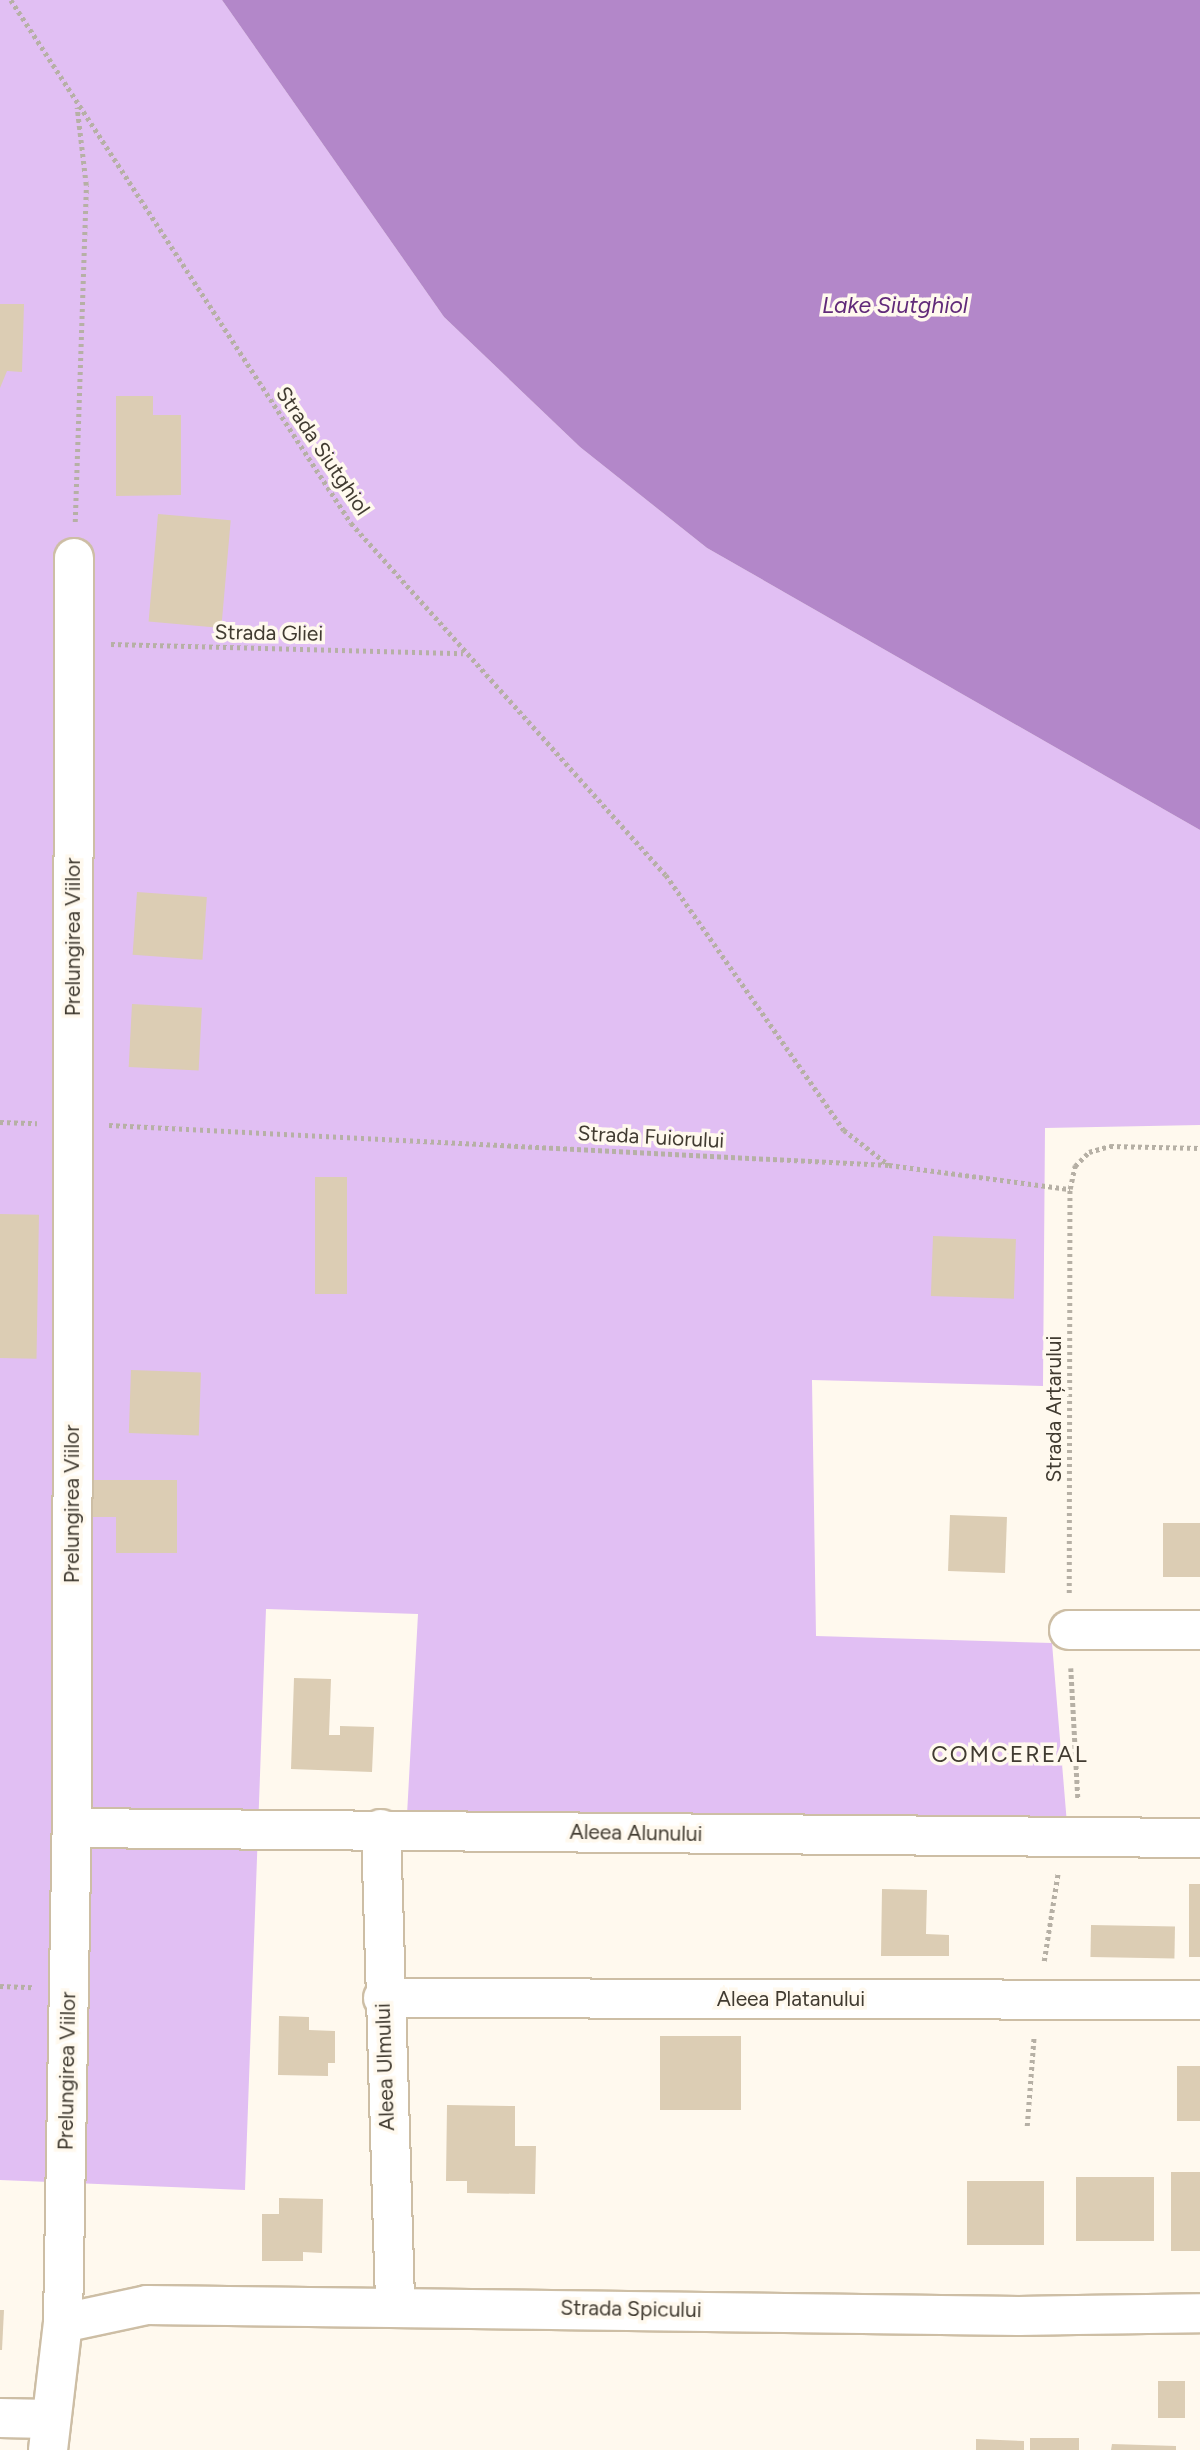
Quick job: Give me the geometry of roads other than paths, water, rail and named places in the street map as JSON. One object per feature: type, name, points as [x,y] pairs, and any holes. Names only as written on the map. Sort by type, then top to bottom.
[{"type":"street","name":"Prelungirea Viilor","points":[[49,2435],[63,2323],[72,1828],[74,558]]},
{"type":"street","points":[[1069,1630],[1200,1630]]},
{"type":"street","name":"Aleea Alunului","points":[[72,1828],[1200,1838]]},
{"type":"street","name":"Aleea Ulmului","points":[[381,1829],[383,1998],[394,2305]]},
{"type":"street","name":"Aleea Platanului","points":[[383,1998],[1200,2000]]},
{"type":"street","name":"Strada Spicului","points":[[63,2323],[147,2305],[394,2305],[1018,2316],[1200,2313]]},
{"type":"street","points":[[0,2417],[49,2435]]},
{"type":"water","name":"Lake Siutghiol","points":[[222,0],[1200,0],[1200,830],[707,548],[580,447],[444,317]]},
{"type":"district","name":"COMCEREAL","points":[[1010,1754]]}]
